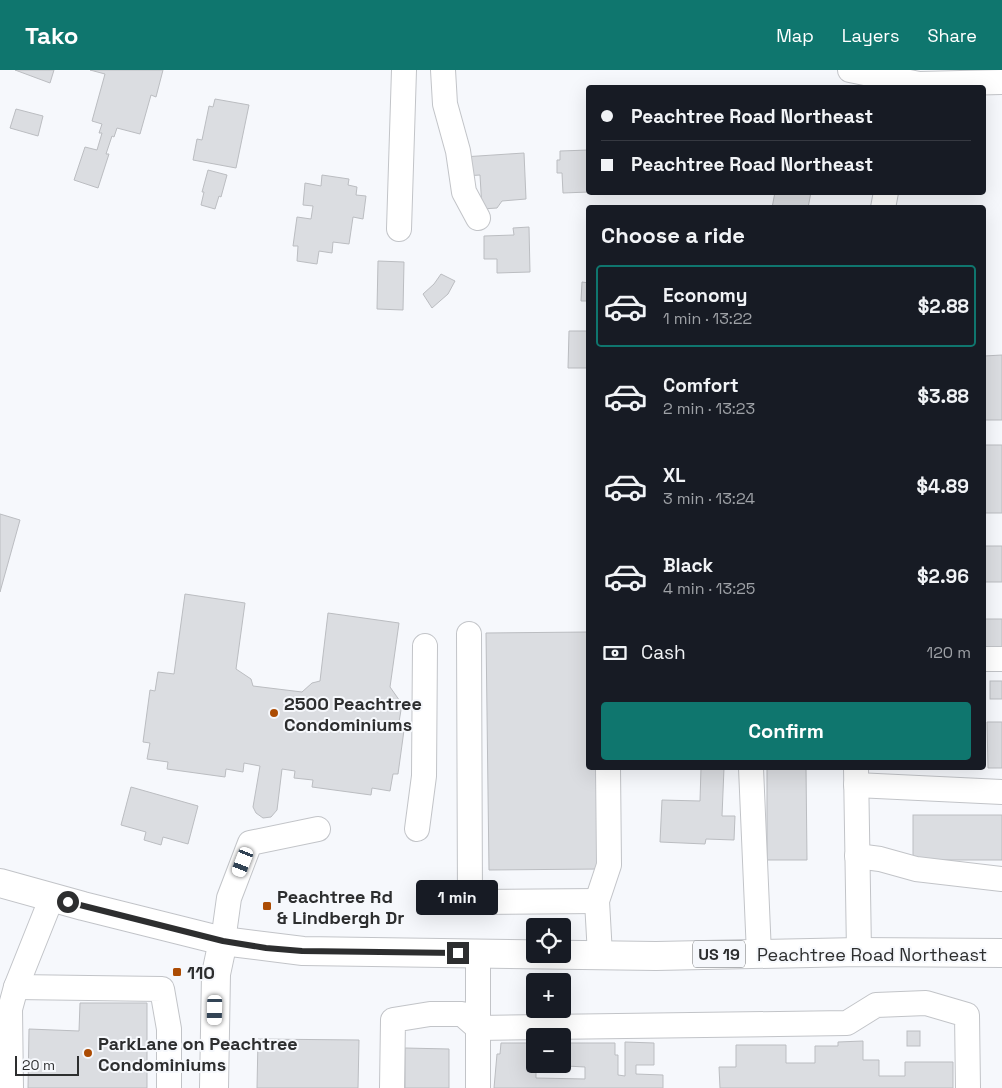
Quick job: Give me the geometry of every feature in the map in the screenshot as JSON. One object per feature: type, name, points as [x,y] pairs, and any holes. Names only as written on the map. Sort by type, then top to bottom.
[{"type":"main road","name":"Peachtree Road Northeast","points":[[0,883],[223,941],[302,951],[600,955],[859,952],[1002,953]]},
{"type":"main road","points":[[214,1088],[216,974],[223,941]]},
{"type":"street","points":[[398,229],[404,70]]},
{"type":"street","points":[[443,70],[445,104],[458,151],[464,192],[478,218]]},
{"type":"street","points":[[850,70],[922,81],[1002,82]]},
{"type":"street","points":[[469,634],[470,902],[596,901]]},
{"type":"street","points":[[417,829],[424,776],[426,646]]},
{"type":"street","points":[[986,659],[1002,659]]},
{"type":"street","points":[[600,955],[596,901],[609,865],[608,770]]},
{"type":"street","points":[[751,770],[760,954]]},
{"type":"street","points":[[859,952],[856,776],[1002,792]]},
{"type":"street","points":[[223,941],[228,898],[250,843],[318,830]]},
{"type":"street","points":[[857,856],[880,859],[916,869],[1002,879]]},
{"type":"street","points":[[11,1088],[10,1009],[16,987],[52,898]]},
{"type":"street","points":[[478,954],[478,1088]]},
{"type":"street","points":[[16,987],[162,989],[169,1029],[169,1088]]},
{"type":"street","points":[[392,1088],[393,1020],[430,1014],[462,1014],[478,1028],[847,1023],[876,1005],[926,1003],[967,1015],[968,1088]]},
{"type":"building","points":[[15,70],[54,70],[50,83]]},
{"type":"building","points":[[90,70],[163,70],[156,97],[151,95],[140,134],[117,128],[114,137],[112,136],[106,154],[109,154],[98,188],[74,180],[85,147],[97,150],[102,133],[99,133],[102,124],[92,121],[105,74]]},
{"type":"building","points":[[215,99],[249,105],[236,168],[193,160],[197,139],[202,140],[209,106],[213,107]]},
{"type":"building","points":[[16,109],[43,116],[38,136],[10,128]]},
{"type":"building","points":[[586,150],[586,192],[563,193],[562,173],[557,173],[557,160],[560,160],[560,151]]},
{"type":"building","points":[[524,153],[526,199],[502,201],[497,208],[482,209],[480,175],[464,176],[463,157]]},
{"type":"building","points":[[208,170],[227,175],[221,197],[219,196],[215,209],[201,205],[204,192],[202,192]]},
{"type":"building","points":[[322,175],[349,179],[348,185],[357,187],[356,195],[366,196],[363,219],[353,217],[349,244],[333,242],[332,253],[319,251],[317,264],[297,261],[298,246],[293,246],[297,217],[311,219],[313,206],[303,205],[305,183],[321,186]]},
{"type":"building","points":[[774,195],[810,195],[809,205],[773,205]]},
{"type":"building","points":[[529,227],[530,272],[497,273],[497,259],[484,259],[484,236],[514,235],[513,228]]},
{"type":"building","points":[[378,261],[404,262],[403,310],[377,309]]},
{"type":"building","points":[[441,274],[455,281],[448,294],[432,308],[423,294]]},
{"type":"building","points":[[582,282],[586,283],[586,301],[581,301]]},
{"type":"building","points":[[569,331],[586,331],[586,368],[568,368]]},
{"type":"building","points":[[1002,355],[1002,420],[986,420],[986,356]]},
{"type":"building","points":[[986,445],[1002,445],[1002,513],[986,513]]},
{"type":"building","points":[[0,514],[20,520],[0,592]]},
{"type":"building","points":[[986,546],[1002,546],[1002,582],[986,582]]},
{"type":"building","name":"2500 Peachtree Condominiums","points":[[185,594],[245,603],[236,669],[251,679],[253,686],[302,692],[312,683],[320,681],[328,613],[399,623],[390,687],[402,704],[399,722],[405,723],[398,774],[393,774],[390,791],[372,788],[371,795],[312,787],[313,780],[294,778],[295,771],[282,769],[277,810],[271,817],[263,818],[256,813],[253,807],[260,766],[244,763],[243,772],[226,769],[225,777],[167,769],[168,762],[147,759],[150,743],[143,742],[150,690],[155,691],[158,672],[174,674]]},
{"type":"building","points":[[986,619],[1002,619],[1002,655],[986,655]]},
{"type":"building","points":[[586,632],[586,770],[601,770],[602,869],[489,870],[486,633]]},
{"type":"building","points":[[990,681],[1002,681],[1002,699],[990,699]]},
{"type":"building","points":[[987,722],[1002,722],[1002,768],[988,768]]},
{"type":"building","points":[[701,770],[724,770],[722,816],[735,816],[734,840],[706,839],[705,844],[660,842],[662,800],[700,801]]},
{"type":"building","points":[[767,770],[806,770],[807,860],[767,860]]},
{"type":"building","points":[[131,787],[198,806],[188,844],[163,837],[161,845],[144,840],[146,832],[121,825]]},
{"type":"building","points":[[913,815],[1002,815],[1002,860],[913,860]]},
{"type":"building","name":"ParkLane on Peachtree Condominiums","points":[[80,1003],[147,1003],[147,1088],[28,1088],[29,1029],[79,1031]]},
{"type":"building","points":[[907,1031],[920,1031],[920,1046],[907,1046]]},
{"type":"building","points":[[258,1039],[359,1040],[358,1088],[257,1088]]},
{"type":"building","points":[[863,1041],[863,1060],[879,1060],[879,1076],[905,1076],[905,1062],[953,1062],[953,1088],[720,1088],[719,1067],[736,1067],[736,1045],[786,1045],[786,1063],[815,1063],[815,1046],[838,1046],[838,1042]]},
{"type":"building","points":[[625,1042],[654,1043],[654,1065],[636,1065],[636,1074],[663,1075],[663,1088],[494,1088],[497,1054],[500,1054],[501,1043],[526,1043],[526,1073],[536,1073],[536,1078],[585,1079],[585,1067],[571,1066],[571,1043],[615,1043],[615,1055],[618,1055],[618,1075],[625,1076]]},
{"type":"building","points":[[405,1048],[449,1049],[449,1088],[405,1088]]},
{"type":"place","name":"2500 Peachtree Condominiums","points":[[274,713]]},
{"type":"place","name":"Peachtree Rd & Lindbergh Dr","points":[[267,906]]},
{"type":"place","name":"110","points":[[177,972]]},
{"type":"place","name":"ParkLane on Peachtree Condominiums","points":[[88,1053]]},
{"type":"route","points":[[68,902],[223,941],[266,948],[302,951],[458,953]]}]
